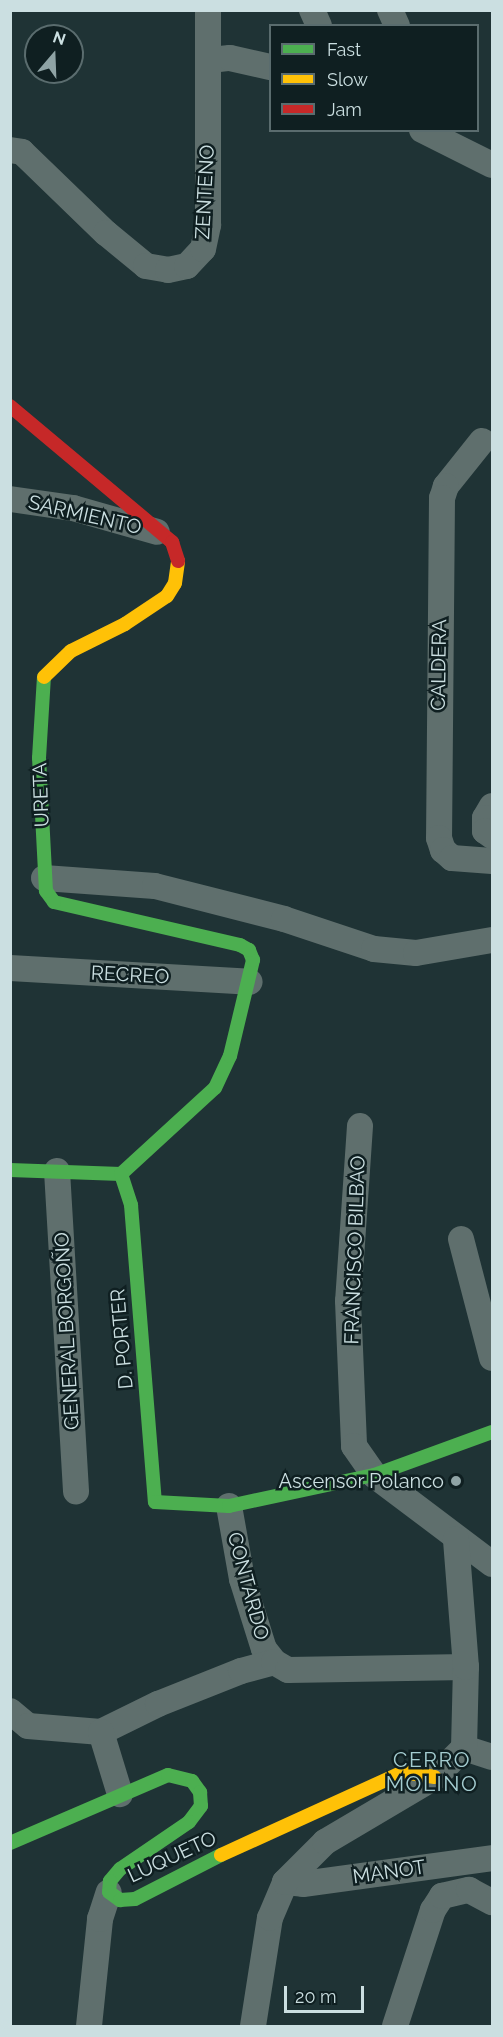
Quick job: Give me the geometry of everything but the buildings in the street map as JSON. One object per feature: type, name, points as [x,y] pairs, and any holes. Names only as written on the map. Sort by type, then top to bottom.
[{"type":"street","name":"ZENTENO","points":[[10,150],[22,152],[146,266],[168,270],[187,266],[203,249],[208,225],[210,60],[208,10]]},
{"type":"street","points":[[390,10],[396,24]]},
{"type":"street","points":[[210,60],[230,58],[269,67]]},
{"type":"street","points":[[426,132],[492,165]]},
{"type":"street","name":"URETA","points":[[10,406],[177,550],[177,572],[167,596],[71,651],[44,675],[39,758],[44,879],[54,902],[66,907],[240,945],[249,950],[253,960],[250,982],[230,1056],[214,1088],[154,1140],[121,1174]]},
{"type":"street","name":"CALDERA","points":[[482,441],[446,486],[442,498],[439,838],[442,850],[452,858],[492,861]]},
{"type":"street","name":"SARMIENTO","points":[[10,499],[74,508],[160,533]]},
{"type":"street","points":[[492,806],[485,818],[485,831],[492,836]]},
{"type":"street","points":[[105,865],[374,949],[416,953],[492,940]]},
{"type":"street","points":[[44,879],[154,886],[248,909]]},
{"type":"street","name":"RECREO","points":[[10,968],[250,982]]},
{"type":"street","name":"FRANCISCO BILBAO","points":[[360,1126],[348,1301],[354,1446],[374,1475],[492,1564]]},
{"type":"street","points":[[154,1140],[188,1132]]},
{"type":"street","points":[[10,1170],[121,1174]]},
{"type":"street","name":"GENERAL BORGOÑO","points":[[57,1171],[76,1491]]},
{"type":"street","name":"D. PORTER","points":[[121,1174],[130,1205],[154,1502],[229,1506]]},
{"type":"street","points":[[461,1239],[492,1358]]},
{"type":"street","points":[[229,1506],[374,1475],[492,1432]]},
{"type":"street","name":"CONTARDO","points":[[229,1506],[242,1579],[264,1650],[274,1662]]},
{"type":"street","points":[[253,2026],[270,1918],[285,1882],[325,1842],[435,1776],[464,1748],[466,1667],[456,1539]]},
{"type":"street","points":[[10,1711],[28,1726],[101,1732],[168,1700],[241,1671],[274,1662],[288,1670],[466,1667]]},
{"type":"street","points":[[101,1732],[120,1794]]},
{"type":"street","points":[[464,1748],[492,1756]]},
{"type":"street","name":"LUQUETO","points":[[10,1843],[168,1775],[182,1776],[192,1781],[200,1792],[201,1806],[189,1822],[120,1869],[110,1881],[109,1892],[120,1900],[135,1899],[403,1772],[435,1776]]},
{"type":"street","name":"MANOT","points":[[285,1882],[303,1884],[492,1858]]},
{"type":"street","points":[[395,2026],[433,1910],[442,1896],[469,1890],[492,1865]]},
{"type":"street","points":[[469,1890],[492,1902]]},
{"type":"street","points":[[89,2026],[100,1919],[109,1892]]},
{"type":"traffic: fast","points":[[10,1170],[121,1174],[215,1088],[230,1056],[253,960],[249,950],[240,945],[54,902],[46,891],[39,758],[44,677]]},
{"type":"traffic: fast","points":[[121,1174],[131,1205],[155,1502],[229,1506],[374,1475],[492,1432]]},
{"type":"traffic: fast","points":[[10,1843],[168,1775],[192,1781],[200,1792],[201,1806],[189,1822],[120,1869],[110,1881],[109,1892],[120,1900],[135,1899],[221,1855]]},
{"type":"traffic: slow","points":[[44,677],[71,651],[125,624],[167,596],[175,583],[178,561]]},
{"type":"traffic: slow","points":[[221,1855],[403,1772],[435,1777]]},
{"type":"traffic: jam","points":[[10,406],[172,542],[178,561]]},
{"type":"place","name":"Ascensor Polanco","points":[[456,1481]]},
{"type":"district","name":"CERRO MOLINO","points":[[432,1772]]}]
